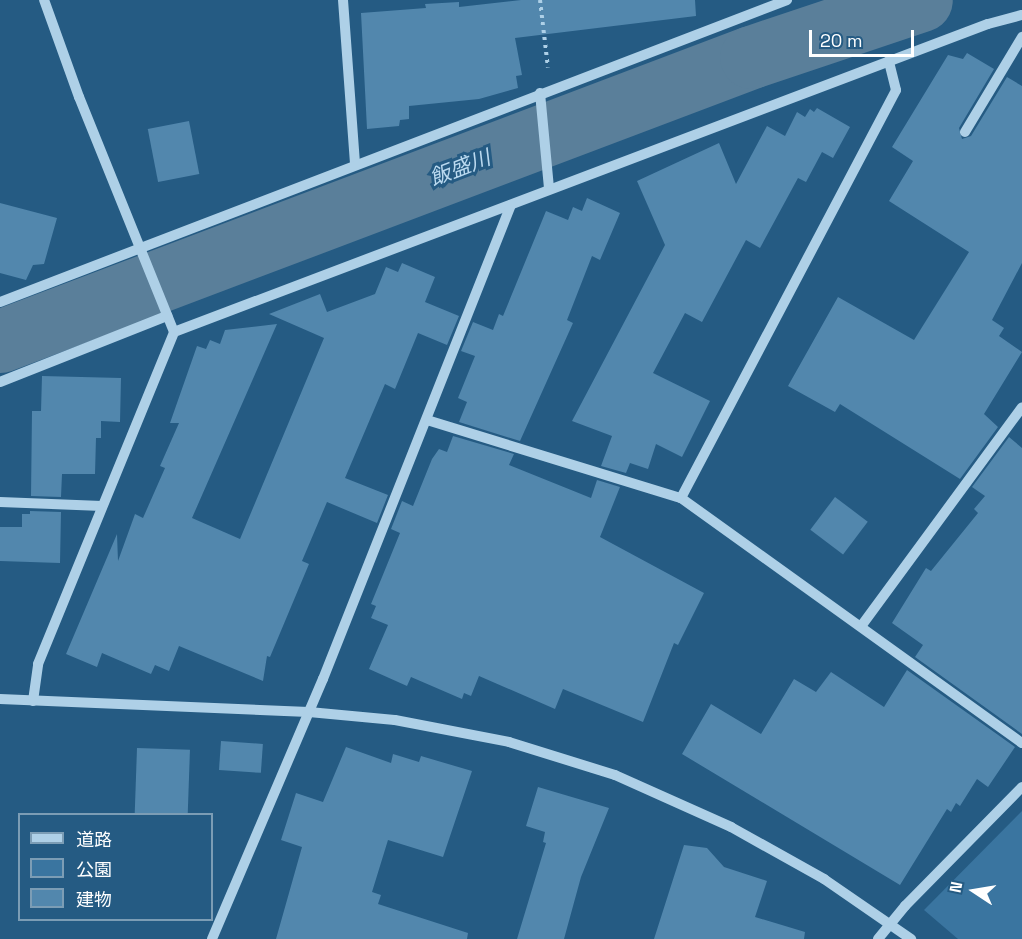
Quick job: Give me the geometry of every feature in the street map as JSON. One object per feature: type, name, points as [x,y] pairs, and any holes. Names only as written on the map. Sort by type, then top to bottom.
[{"type":"street","points":[[33,701],[38,664],[174,332],[140,253],[44,0]]},
{"type":"street","points":[[343,0],[356,165]]},
{"type":"street","points":[[0,302],[140,253],[356,165],[544,95],[787,0]]},
{"type":"street","points":[[174,332],[889,61],[1022,15]]},
{"type":"street","points":[[965,132],[1022,37]]},
{"type":"street","points":[[681,498],[896,90],[889,61]]},
{"type":"street","points":[[544,95],[549,189]]},
{"type":"street","points":[[212,939],[309,712],[511,206]]},
{"type":"street","points":[[0,382],[167,315]]},
{"type":"street","points":[[862,625],[1022,407]]},
{"type":"street","points":[[427,420],[681,498],[862,625],[1022,743]]},
{"type":"street","points":[[0,502],[102,506]]},
{"type":"street","points":[[0,699],[309,712],[459,731],[615,775],[667,795],[770,847],[891,922],[911,939]]},
{"type":"street","points":[[878,939],[891,922],[1022,787]]},
{"type":"path","points":[[540,0],[544,95]]},
{"type":"green space","points":[[1022,811],[1022,939],[958,939],[924,910]]},
{"type":"building","points":[[521,0],[695,0],[696,16],[515,38],[522,75],[516,76],[518,88],[479,99],[409,106],[409,119],[400,120],[399,126],[367,129],[361,13],[426,8],[425,4],[459,2],[459,7]]},
{"type":"building","points":[[967,53],[994,69],[959,128],[962,139],[971,136],[1007,77],[1022,86],[1022,263],[992,320],[1004,328],[999,336],[1022,352],[984,414],[998,427],[960,479],[840,404],[835,412],[788,386],[838,297],[914,340],[969,252],[889,201],[913,161],[892,147],[948,55],[963,59]]},
{"type":"building","points":[[817,108],[850,127],[833,158],[822,152],[806,182],[798,178],[760,248],[746,240],[702,322],[685,313],[653,373],[710,401],[682,457],[656,444],[648,469],[630,463],[626,473],[601,466],[612,436],[572,421],[665,245],[637,181],[719,143],[736,184],[767,126],[785,136],[797,112],[805,117],[810,109],[814,112]]},
{"type":"building","points":[[189,121],[199,174],[158,182],[148,129]]},
{"type":"building","points":[[587,198],[620,213],[600,260],[592,256],[567,320],[573,323],[520,441],[459,422],[467,402],[458,398],[475,356],[461,351],[473,322],[493,330],[499,314],[503,316],[546,211],[568,220],[573,207],[582,211]]},
{"type":"building","points":[[0,203],[57,218],[44,264],[33,265],[26,280],[0,273]]},
{"type":"building","points":[[402,263],[435,277],[425,302],[459,316],[447,345],[418,333],[395,389],[385,384],[345,478],[388,495],[377,523],[327,502],[302,561],[309,564],[270,657],[267,656],[263,681],[179,646],[169,671],[155,665],[151,674],[102,653],[97,667],[66,654],[117,534],[118,561],[135,514],[143,518],[165,468],[160,466],[179,423],[170,423],[197,346],[206,349],[210,340],[220,344],[225,330],[277,324],[192,518],[240,539],[324,338],[269,314],[320,294],[327,312],[375,294],[386,267],[398,272]]},
{"type":"building","points":[[42,376],[121,378],[120,422],[101,421],[101,438],[96,438],[95,474],[62,474],[61,497],[31,496],[32,411],[41,411]]},
{"type":"building","points":[[453,436],[514,454],[509,465],[591,498],[597,480],[620,487],[600,537],[704,593],[678,645],[674,643],[643,722],[563,689],[555,709],[479,676],[471,696],[464,693],[462,699],[411,677],[407,686],[369,669],[388,625],[371,618],[376,606],[371,604],[400,533],[391,529],[402,501],[413,506],[432,459],[439,449],[447,452]]},
{"type":"building","points":[[1009,437],[1022,448],[1022,734],[915,657],[923,645],[892,623],[926,568],[931,571],[978,513],[974,509],[985,496],[972,487]]},
{"type":"building","points":[[835,497],[868,522],[843,554],[810,530]]},
{"type":"building","points":[[30,511],[61,512],[60,563],[0,561],[0,527],[22,527],[22,514],[30,514]]},
{"type":"building","points":[[907,670],[1015,747],[988,787],[977,779],[960,806],[956,803],[951,812],[947,809],[900,885],[682,754],[711,704],[761,734],[794,679],[816,692],[831,672],[884,707]]},
{"type":"building","points":[[221,741],[263,744],[261,773],[219,770]]},
{"type":"building","points":[[346,747],[391,763],[393,754],[419,762],[421,756],[472,771],[443,857],[388,840],[372,892],[381,895],[378,904],[468,933],[467,939],[276,939],[302,847],[281,840],[296,793],[323,802]]},
{"type":"building","points":[[137,748],[190,750],[188,813],[135,813]]},
{"type":"building","points":[[538,787],[609,808],[581,877],[564,939],[517,939],[546,843],[543,842],[545,832],[526,826]]},
{"type":"building","points":[[684,845],[707,848],[724,867],[767,881],[755,917],[805,932],[804,939],[654,939]]},
{"type":"waterway","name":"飯盛川","points":[[0,341],[751,57],[921,0]]}]
